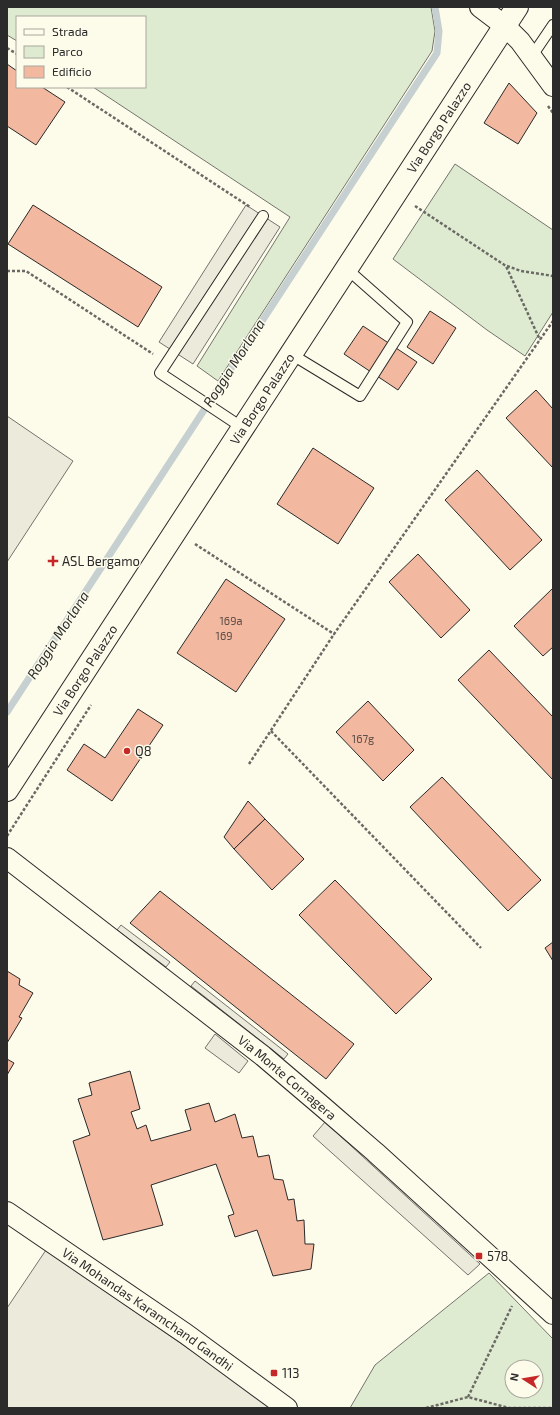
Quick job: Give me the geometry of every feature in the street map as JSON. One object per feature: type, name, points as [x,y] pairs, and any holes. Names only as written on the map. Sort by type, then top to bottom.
[{"type":"main road","name":"Via Borgo Palazzo","points":[[7,790],[236,423],[291,354],[517,7]]},
{"type":"street","points":[[480,7],[505,26],[525,46],[553,86]]},
{"type":"street","name":"Via Monte Cornagera","points":[[7,858],[263,1056],[375,1152],[553,1314]]},
{"type":"street","name":"Via Mohandas Karamchand Gandhi","points":[[7,1212],[186,1334],[287,1408]]},
{"type":"lane","points":[[532,56],[553,25]]},
{"type":"lane","points":[[236,423],[160,374],[263,216]]},
{"type":"lane","points":[[291,354],[360,396],[407,322],[347,269]]},
{"type":"path","points":[[7,48],[16,53]]},
{"type":"path","points":[[68,88],[263,216]]},
{"type":"path","points":[[396,193],[506,266],[521,271],[553,276]]},
{"type":"path","points":[[506,266],[540,340]]},
{"type":"path","points":[[7,272],[26,271],[167,363]]},
{"type":"path","points":[[249,764],[334,634],[553,321]]},
{"type":"path","points":[[195,544],[334,634]]},
{"type":"path","points":[[271,731],[481,948]]},
{"type":"path","points":[[468,1397],[522,1285]]},
{"type":"path","points":[[426,1408],[468,1397],[509,1408],[553,1408]]},
{"type":"green space","points":[[7,7],[431,7],[435,31],[432,51],[218,381],[197,366],[290,217],[95,88],[146,88],[146,16],[16,16],[16,40],[7,35]]},
{"type":"green space","points":[[455,164],[553,230],[553,312],[525,356],[487,330],[393,259]]},
{"type":"green space","points":[[489,1273],[553,1339],[553,1408],[350,1408],[375,1365]]},
{"type":"shaded area","points":[[246,205],[280,227],[193,364],[159,342]]},
{"type":"shaded area","points":[[7,416],[73,461],[7,562]]},
{"type":"shaded area","points":[[121,925],[170,962],[166,967],[117,930]]},
{"type":"shaded area","points":[[195,981],[288,1054],[284,1059],[191,986]]},
{"type":"shaded area","points":[[215,1034],[248,1061],[239,1073],[205,1048]]},
{"type":"shaded area","points":[[325,1122],[480,1264],[468,1275],[313,1136]]},
{"type":"shaded area","points":[[46,1250],[274,1408],[7,1408],[7,1308]]},
{"type":"building","points":[[7,64],[16,70],[16,88],[44,88],[65,102],[36,145],[7,126]]},
{"type":"building","points":[[509,83],[537,113],[518,144],[484,123]]},
{"type":"building","points":[[33,205],[162,287],[138,327],[8,244]]},
{"type":"building","points":[[430,311],[456,328],[433,364],[407,347]]},
{"type":"building","points":[[363,326],[417,362],[398,390],[344,354]]},
{"type":"building","points":[[536,390],[553,409],[553,468],[506,418]]},
{"type":"building","points":[[313,448],[374,488],[338,544],[277,504]]},
{"type":"building","points":[[477,470],[542,540],[510,570],[445,500]]},
{"type":"building","points":[[418,554],[470,610],[441,638],[389,582]]},
{"type":"building","points":[[226,579],[285,619],[236,692],[177,653]]},
{"type":"building","points":[[553,588],[553,647],[543,656],[514,626]]},
{"type":"building","points":[[489,650],[553,717],[553,780],[458,680]]},
{"type":"building","points":[[368,701],[414,750],[383,781],[336,732]]},
{"type":"building","name":"Q8","points":[[138,709],[163,725],[112,801],[67,770],[84,744],[105,758]]},
{"type":"building","points":[[442,777],[541,880],[508,911],[410,807]]},
{"type":"building","points":[[248,801],[265,819],[234,849],[224,837]]},
{"type":"building","points":[[265,819],[304,859],[272,890],[234,849]]},
{"type":"building","points":[[335,880],[432,979],[396,1014],[299,915]]},
{"type":"building","points":[[160,891],[354,1044],[326,1079],[130,923]]},
{"type":"building","points":[[553,942],[553,961],[545,948]]},
{"type":"building","points":[[7,971],[20,979],[19,985],[33,993],[19,1017],[22,1018],[7,1043]]},
{"type":"building","points":[[7,1059],[14,1063],[7,1075]]},
{"type":"building","points":[[130,1071],[140,1109],[131,1112],[137,1129],[146,1125],[151,1141],[191,1130],[185,1110],[209,1103],[215,1122],[235,1114],[242,1138],[253,1136],[258,1157],[269,1155],[274,1179],[283,1180],[288,1200],[294,1199],[297,1221],[304,1220],[305,1244],[314,1244],[311,1269],[273,1276],[257,1230],[235,1237],[228,1216],[234,1214],[216,1164],[151,1185],[163,1225],[103,1240],[73,1141],[90,1135],[78,1099],[92,1095],[89,1083]]},
{"type":"waterway","name":"Roggia Morlana","points":[[7,712],[437,53],[439,31],[435,7]]},
{"type":"place","name":"ASL Bergamo","points":[[53,561]]},
{"type":"place","name":"Q8","points":[[127,751]]},
{"type":"place","name":"578","points":[[479,1256]]},
{"type":"place","name":"113","points":[[274,1373]]}]
